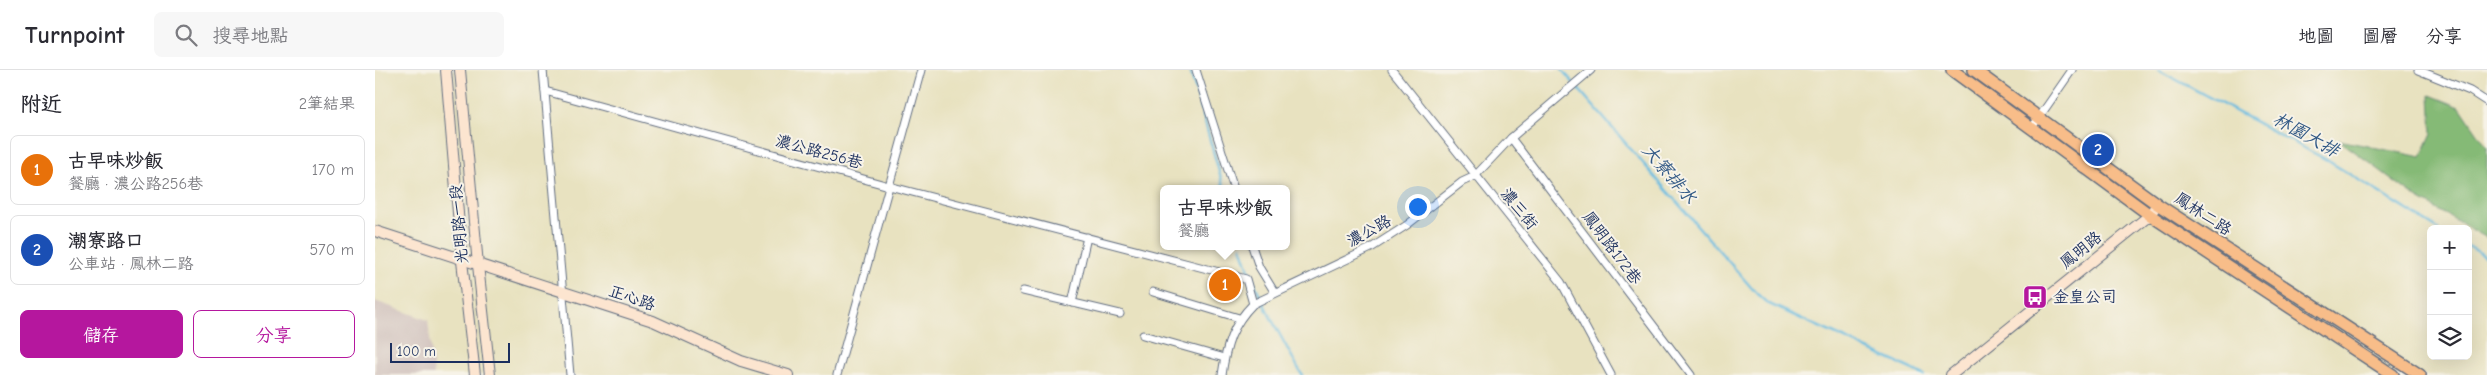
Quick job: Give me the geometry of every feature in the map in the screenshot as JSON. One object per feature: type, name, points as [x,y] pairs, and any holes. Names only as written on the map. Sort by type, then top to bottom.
[{"type":"main road","name":"鳳林二路","points":[[1952,70],[2149,215],[2393,375]]},
{"type":"main road","name":"鳳林二路","points":[[1974,70],[2157,204],[2420,375]]},
{"type":"street","name":"光明路一段","points":[[446,70],[462,260],[475,375]]},
{"type":"street","name":"光明路一段","points":[[461,70],[478,265],[490,375]]},
{"type":"street","points":[[543,70],[570,375]]},
{"type":"street","points":[[837,375],[921,70]]},
{"type":"street","points":[[1196,70],[1233,185]]},
{"type":"street","name":"濃三街","points":[[1392,70],[1561,282],[1611,375]]},
{"type":"street","name":"濃公路","points":[[1221,375],[1224,358],[1239,318],[1259,301],[1387,239],[1462,182],[1475,176],[1511,138],[1591,70]]},
{"type":"street","points":[[2031,129],[2072,70]]},
{"type":"street","points":[[2418,70],[2470,91],[2487,102]]},
{"type":"street","name":"濃公路256巷","points":[[545,91],[889,186],[1245,279],[1259,301]]},
{"type":"street","name":"鳳明路172巷","points":[[1511,138],[1691,375]]},
{"type":"street","name":"鳳明路","points":[[1951,375],[2149,215],[2157,204]]},
{"type":"street","name":"正心路","points":[[375,231],[653,321],[741,361],[788,375]]},
{"type":"street","points":[[1073,303],[1087,238]]},
{"type":"street","points":[[1253,250],[1259,267],[1275,293]]},
{"type":"street","points":[[1023,291],[1121,314]]},
{"type":"street","points":[[1153,292],[1239,318]]},
{"type":"street","points":[[1143,335],[1224,358]]},
{"type":"shaded area","points":[[375,301],[428,320],[434,375],[375,375]]},
{"type":"green space","points":[[2430,95],[2460,107],[2487,147],[2487,238],[2472,229],[2472,225],[2464,225],[2417,198],[2339,140],[2421,157],[2432,133]]},
{"type":"waterway","points":[[1190,70],[1223,185]]},
{"type":"waterway","name":"大寮排水","points":[[1562,70],[1756,293],[1767,303],[1924,375]]},
{"type":"waterway","name":"林園大排","points":[[2158,70],[2325,159],[2432,225]]},
{"type":"waterway","name":"林園大排","points":[[2472,248],[2487,257]]},
{"type":"waterway","points":[[1242,250],[1260,296],[1302,375]]},
{"type":"place","name":"潮寮路口","points":[[2098,150]]},
{"type":"place","name":"古早味炒飯","points":[[1225,285]]},
{"type":"place","name":"金皇公司","points":[[2035,297]]}]
